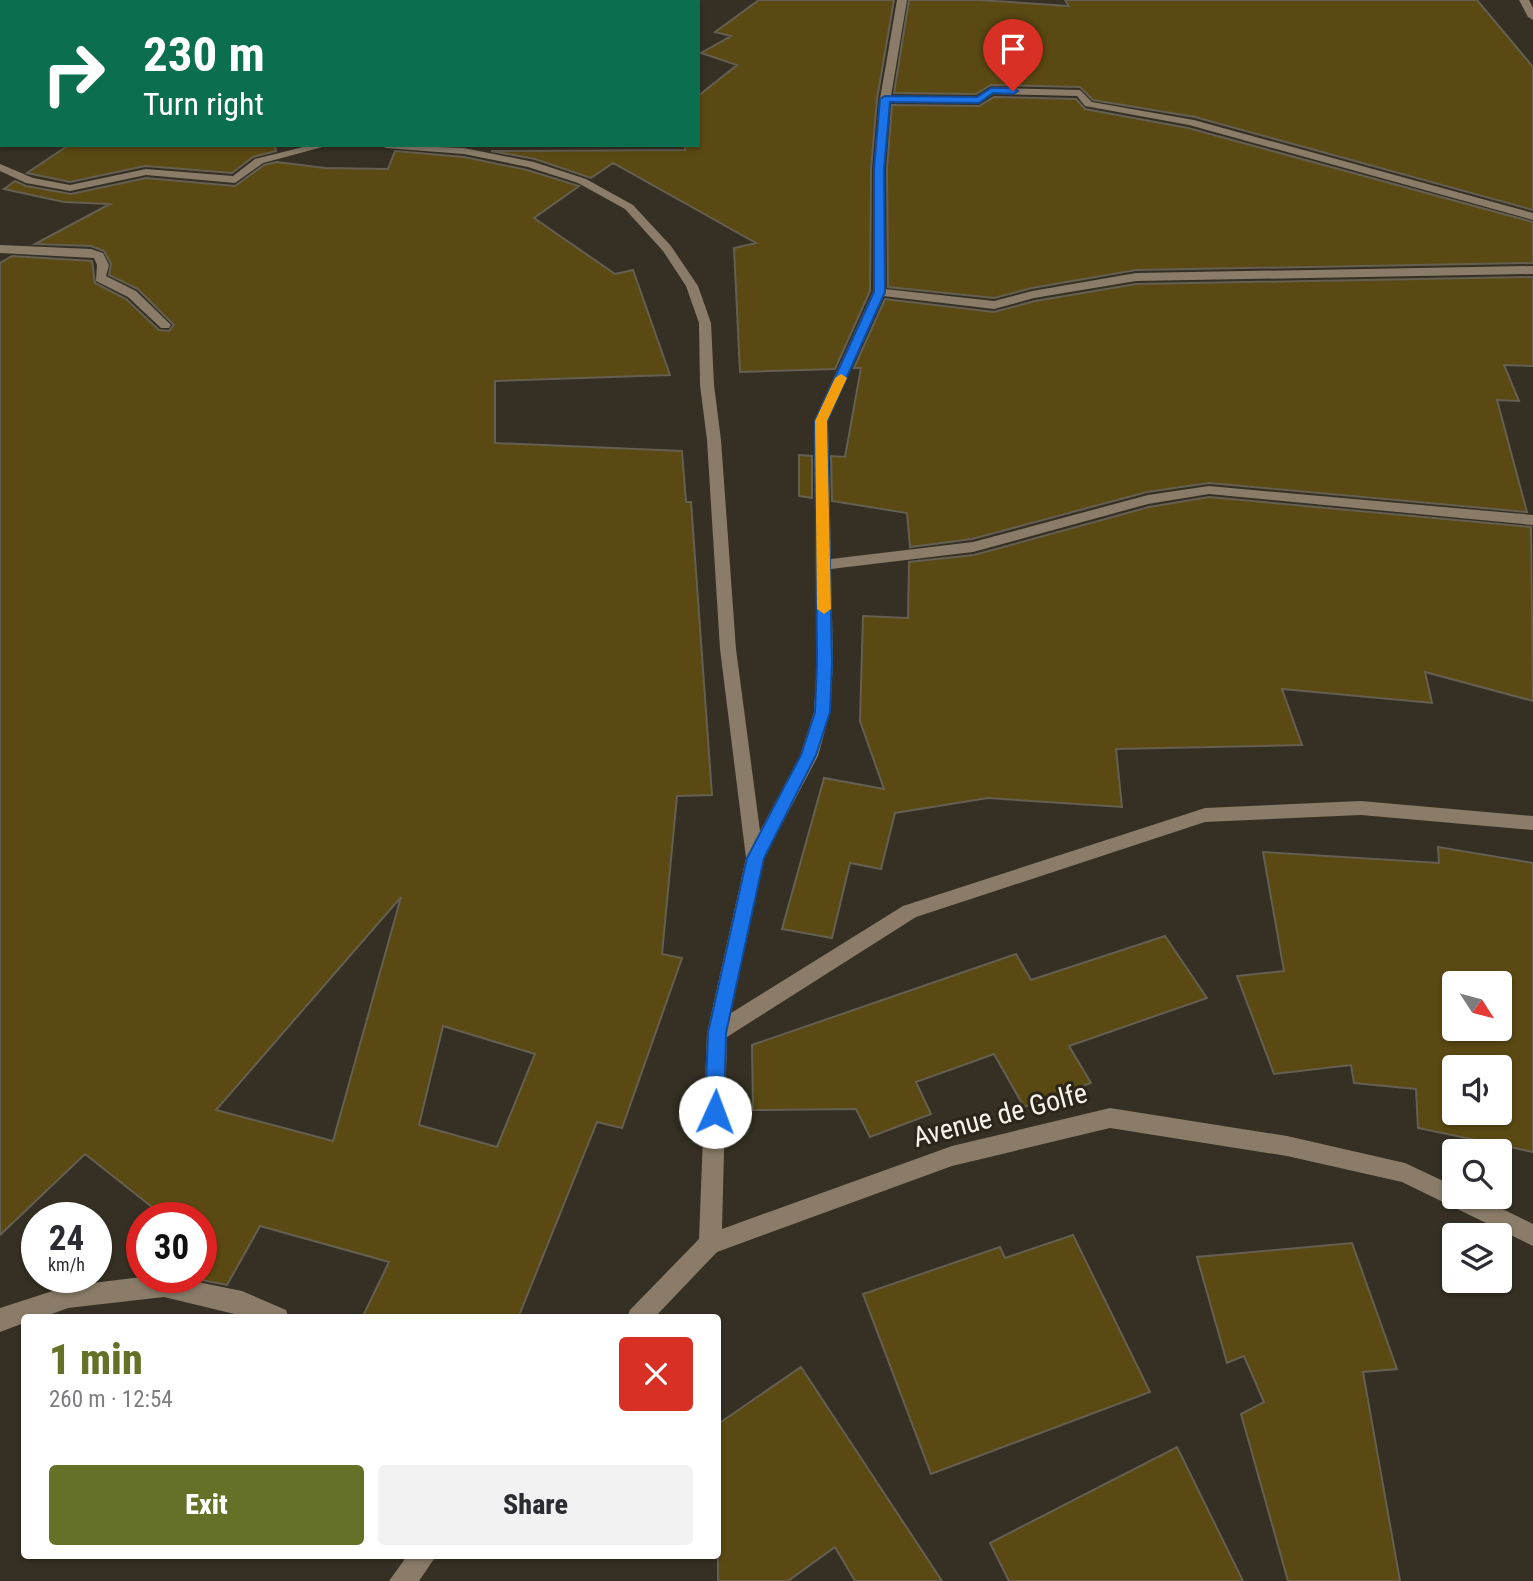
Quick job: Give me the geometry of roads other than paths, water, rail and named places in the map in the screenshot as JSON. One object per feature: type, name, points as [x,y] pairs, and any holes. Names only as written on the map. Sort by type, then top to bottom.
[{"type":"street","points":[[710,1244],[717,1033],[755,858],[809,755],[822,712],[825,663],[821,421],[879,292],[879,169],[885,99],[902,0]]},
{"type":"street","points":[[1524,0],[1533,17]]},
{"type":"street","points":[[885,99],[979,100],[991,91],[1080,93],[1089,104],[1189,122],[1533,217]]},
{"type":"street","points":[[0,167],[30,181],[70,188],[146,172],[235,180],[259,161],[317,147]]},
{"type":"street","points":[[417,147],[464,150],[530,164],[582,181],[629,207],[667,249],[692,286],[705,323],[707,385],[714,440],[728,649],[755,858]]},
{"type":"street","points":[[0,249],[91,253],[99,256],[103,264],[100,278],[132,294],[164,325]]},
{"type":"street","points":[[879,292],[994,305],[1032,295],[1136,277],[1533,271]]},
{"type":"street","points":[[823,565],[973,547],[1148,500],[1209,490],[1533,520]]},
{"type":"street","points":[[717,1033],[910,911],[1205,815],[1361,808],[1533,823]]},
{"type":"street","name":"Avenue de Golfe","points":[[642,1314],[710,1244],[952,1156],[1110,1118],[1287,1146],[1405,1173],[1442,1191]]},
{"type":"street","name":"Avenue de Golfe","points":[[1479,1209],[1533,1235]]},
{"type":"street","points":[[0,1320],[68,1297],[164,1286],[242,1302],[269,1314]]},
{"type":"street","points":[[402,1581],[420,1559]]}]
